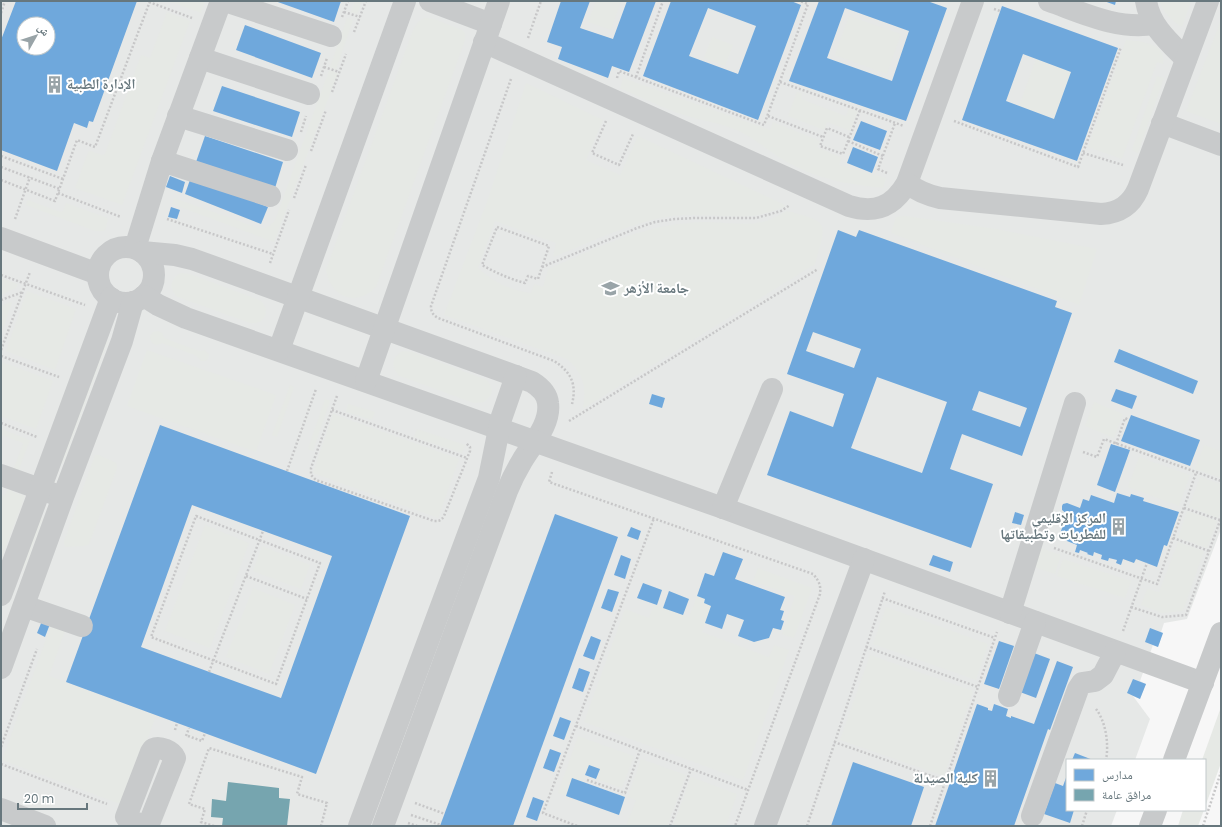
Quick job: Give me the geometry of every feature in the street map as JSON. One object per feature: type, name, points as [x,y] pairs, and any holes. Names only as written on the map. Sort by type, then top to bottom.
[{"type":"street","points":[[139,250],[144,218],[162,161],[221,1]]},
{"type":"street","points":[[225,1],[330,36]]},
{"type":"street","points":[[279,350],[405,1]]},
{"type":"street","points":[[430,1],[488,33],[608,108],[806,187],[849,206],[868,210],[887,205],[895,199],[907,183],[973,1]]},
{"type":"street","points":[[366,381],[499,1]]},
{"type":"street","points":[[1049,1],[1093,17],[1129,26],[1154,24]]},
{"type":"street","points":[[1146,1],[1150,15],[1160,33],[1186,59]]},
{"type":"street","points":[[907,183],[917,191],[928,196],[940,198],[1101,214],[1117,211],[1124,207],[1135,196],[1208,1]]},
{"type":"street","points":[[200,58],[309,94]]},
{"type":"street","points":[[178,116],[288,150]]},
{"type":"street","points":[[1162,123],[1221,145]]},
{"type":"street","points":[[162,161],[270,196]]},
{"type":"street","points":[[4,239],[98,274]]},
{"type":"street","points":[[139,250],[151,262],[154,282],[150,290],[138,299],[125,303],[111,298],[101,288],[98,274],[102,261],[110,252],[118,248],[126,247],[175,255],[516,376],[532,382],[545,393],[549,411],[546,423],[513,476],[385,821],[362,817],[489,478],[504,409],[516,376]]},
{"type":"street","points":[[1,595],[111,298]]},
{"type":"street","points":[[138,299],[158,305],[186,318],[366,381],[499,430],[535,441],[723,508],[1203,683]]},
{"type":"street","points":[[1,668],[6,638],[24,606],[138,299]]},
{"type":"street","points":[[723,508],[772,390]]},
{"type":"street","points":[[1007,612],[1033,541],[1075,404]]},
{"type":"street","points":[[1,475],[63,498]]},
{"type":"street","points":[[765,826],[864,559]]},
{"type":"street","points":[[24,606],[82,626]]},
{"type":"street","points":[[1009,696],[1035,622]]},
{"type":"street","points":[[1174,759],[1221,633]]},
{"type":"street","points":[[1032,816],[1078,690],[1082,683],[1095,680],[1103,675],[1115,652]]},
{"type":"street","points":[[393,733],[415,741]]},
{"type":"street","points":[[159,748],[174,755],[174,762],[147,826],[127,819],[127,815],[153,749],[159,748]]},
{"type":"street","points":[[1,809],[46,826]]},
{"type":"street","points":[[1150,826],[1156,811]]},
{"type":"path","points":[[1,13],[5,1]]},
{"type":"path","points":[[352,38],[366,1]]},
{"type":"path","points":[[534,42],[527,39],[540,1]]},
{"type":"path","points":[[636,77],[663,1]]},
{"type":"path","points":[[635,130],[619,165],[592,153],[619,71],[764,125],[808,4],[800,1]]},
{"type":"path","points":[[1,180],[55,201],[78,140],[95,147],[149,2],[212,25]]},
{"type":"path","points":[[344,12],[360,17]]},
{"type":"path","points":[[780,82],[895,122],[929,123],[1078,167],[1129,26]]},
{"type":"path","points":[[332,94],[347,52]]},
{"type":"path","points":[[324,67],[339,72]]},
{"type":"path","points":[[310,152],[326,109]]},
{"type":"path","points":[[849,136],[827,128],[820,146],[843,154],[860,110]]},
{"type":"path","points":[[768,116],[823,137]]},
{"type":"path","points":[[895,122],[878,169],[907,183]]},
{"type":"path","points":[[848,141],[883,156]]},
{"type":"path","points":[[1083,153],[1103,159]]},
{"type":"path","points":[[1,156],[63,179]]},
{"type":"path","points":[[262,285],[308,160]]},
{"type":"path","points":[[1,167],[60,188]]},
{"type":"path","points":[[4,239],[26,190],[30,177]]},
{"type":"path","points":[[542,267],[549,246],[497,227],[482,265],[502,276],[525,283],[528,276],[538,279],[542,267],[636,228],[655,222],[688,219],[756,218],[769,215],[781,211],[791,205],[806,187]]},
{"type":"path","points":[[58,193],[273,254]]},
{"type":"path","points":[[1,350],[38,251]]},
{"type":"path","points":[[567,422],[818,269]]},
{"type":"path","points":[[1,275],[86,306]]},
{"type":"path","points":[[1,300],[23,292]]},
{"type":"path","points":[[1,356],[60,377]]},
{"type":"path","points":[[287,471],[324,366]]},
{"type":"path","points":[[337,396],[311,468],[311,475],[316,480],[434,521],[442,520],[470,451],[470,447],[464,442]]},
{"type":"path","points":[[332,410],[467,458]]},
{"type":"path","points":[[1116,444],[1125,418],[1129,420]]},
{"type":"path","points":[[1,424],[37,437]]},
{"type":"path","points":[[1063,445],[1097,457],[1104,439],[1221,482]]},
{"type":"path","points":[[1033,541],[1157,584],[1196,473]]},
{"type":"path","points":[[1131,607],[1162,617],[1186,615],[1220,519],[1184,508]]},
{"type":"path","points":[[196,516],[320,563],[307,599],[276,684],[151,637],[196,516]]},
{"type":"path","points":[[577,826],[543,813],[654,518]]},
{"type":"path","points":[[209,672],[263,531]]},
{"type":"path","points":[[1173,538],[1209,551]]},
{"type":"path","points":[[1115,652],[1147,563]]},
{"type":"path","points":[[807,826],[892,570]]},
{"type":"path","points":[[246,576],[307,599]]},
{"type":"path","points":[[882,598],[995,638]]},
{"type":"path","points":[[930,826],[995,638],[1007,612]]},
{"type":"path","points":[[866,647],[978,687]]},
{"type":"path","points":[[1,747],[37,649]]},
{"type":"path","points":[[1074,699],[1090,706],[1099,714],[1107,739],[1108,750],[1106,759]]},
{"type":"path","points":[[177,723],[175,731],[202,741],[204,733]]},
{"type":"path","points":[[576,726],[748,790]]},
{"type":"path","points":[[186,735],[189,728]]},
{"type":"path","points":[[834,742],[946,781]]},
{"type":"path","points":[[214,826],[201,822],[204,809],[189,804],[210,748],[302,776],[297,794],[327,803],[320,826]]},
{"type":"path","points":[[587,780],[625,793],[640,750]]},
{"type":"path","points":[[1,764],[128,811]]},
{"type":"path","points":[[670,826],[691,769]]},
{"type":"path","points":[[1203,826],[1221,772]]},
{"type":"path","points":[[416,803],[445,814]]},
{"type":"path","points":[[1082,826],[1087,811]]},
{"type":"path","points":[[411,815],[441,825]]},
{"type":"path","points":[[408,823],[417,826]]},
{"type":"shaded area","name":"جامعة الأزهر","points":[[1,1],[1221,1],[1221,529],[1187,619],[1164,623],[1161,632],[1163,633],[1158,647],[1153,645],[1140,681],[1146,684],[1140,699],[1133,696],[1150,719],[1135,759],[1066,759],[1066,811],[1117,811],[1111,826],[1,826]]},
{"type":"shaded area","points":[[168,1],[205,1],[201,13]]},
{"type":"shaded area","points":[[355,1],[362,1],[357,14],[351,12]]},
{"type":"shaded area","points":[[596,1],[621,1],[611,30],[588,22]]},
{"type":"shaded area","points":[[1159,1],[1191,1],[1182,27],[1168,16]]},
{"type":"shaded area","points":[[167,12],[190,21],[122,205],[75,188],[88,152],[91,151],[102,155],[105,154],[141,55],[150,58]]},
{"type":"shaded area","points":[[849,16],[901,34],[887,74],[835,55]]},
{"type":"shaded area","points":[[347,18],[353,20],[336,70],[330,67]]},
{"type":"shaded area","points":[[425,18],[434,19],[462,30],[465,33],[465,40],[376,287],[360,297],[353,298],[345,296],[333,287],[326,270],[413,30],[418,22]]},
{"type":"shaded area","points":[[1221,20],[1221,124],[1186,111]]},
{"type":"shaded area","points":[[712,37],[733,45],[725,66],[704,58]]},
{"type":"shaded area","points":[[1126,40],[1152,44],[1157,47],[1161,51],[1163,64],[1157,62],[1122,159],[1088,147]]},
{"type":"shaded area","points":[[1036,59],[1071,72],[1054,119],[1019,106]]},
{"type":"shaded area","points":[[329,70],[338,73],[274,242],[172,204],[174,198],[258,228],[264,228],[271,225],[276,218]]},
{"type":"shaded area","points":[[1157,76],[1164,78],[1138,153],[1132,150]]},
{"type":"shaded area","points":[[623,78],[770,130],[773,122],[820,141],[817,147],[842,158],[839,165],[886,178],[883,188],[837,181],[804,170],[786,161],[739,131],[676,112],[620,88]]},
{"type":"shaded area","points":[[526,83],[603,120],[586,160],[620,175],[638,136],[785,205],[784,207],[760,215],[752,216],[682,215],[657,219],[612,233],[553,257],[556,243],[495,221],[478,268],[496,281],[516,290],[531,293],[534,284],[543,287],[548,269],[608,243],[639,232],[671,225],[696,222],[741,224],[755,223],[769,220],[787,211],[811,218],[822,226],[822,240],[815,264],[584,408],[584,386],[580,374],[567,359],[444,315],[488,199]]},
{"type":"shaded area","points":[[797,92],[802,94],[801,99],[846,116],[849,108],[858,111],[851,131],[827,122],[824,130],[788,116]]},
{"type":"shaded area","points":[[28,200],[60,212],[63,211],[66,203],[108,218],[106,228],[104,231],[95,231],[26,205]]},
{"type":"shaded area","points":[[905,216],[996,229],[1097,249],[1079,305],[891,233],[896,217]]},
{"type":"shaded area","points":[[181,273],[190,274],[259,300],[265,307],[265,316],[260,322],[250,323],[178,297],[173,291],[172,284],[174,278]]},
{"type":"shaded area","points":[[1,278],[18,284],[16,288],[1,295]]},
{"type":"shaded area","points":[[27,291],[76,309],[55,370],[6,351]]},
{"type":"shaded area","points":[[9,302],[12,303],[1,334],[1,306]]},
{"type":"shaded area","points":[[158,331],[162,333],[164,338],[199,351],[205,350],[209,355],[208,359],[201,361],[197,356],[162,343],[157,345],[154,344],[151,341],[150,336],[153,332]]},
{"type":"shaded area","points":[[106,340],[108,341],[63,463],[60,462]]},
{"type":"shaded area","points":[[147,350],[276,395],[256,452],[127,406]]},
{"type":"shaded area","points":[[403,351],[413,352],[484,379],[488,382],[492,390],[491,395],[484,402],[474,403],[400,376],[395,369],[394,362],[396,356]]},
{"type":"shaded area","points":[[2,362],[53,381],[36,429],[1,416]]},
{"type":"shaded area","points":[[290,385],[294,387],[277,437],[272,435]]},
{"type":"shaded area","points":[[325,399],[330,401],[313,451],[308,449]]},
{"type":"shaded area","points":[[1094,402],[1123,414],[1114,438],[1085,426]]},
{"type":"shaded area","points":[[348,404],[375,412],[372,420],[346,412]]},
{"type":"shaded area","points":[[333,414],[459,459],[438,518],[313,473]]},
{"type":"shaded area","points":[[1,429],[30,440],[18,472],[13,471],[23,443],[1,435]]},
{"type":"shaded area","points":[[417,429],[465,445],[462,453],[414,437]]},
{"type":"shaded area","points":[[1204,445],[1221,451],[1221,478],[1195,469]]},
{"type":"shaded area","points":[[95,455],[115,462],[117,468],[89,544],[84,546],[65,547],[64,542]]},
{"type":"shaded area","points":[[1139,457],[1190,475],[1179,506],[1128,487]]},
{"type":"shaded area","points":[[1200,477],[1221,484],[1219,493],[1221,494],[1221,510],[1218,518],[1189,507]]},
{"type":"shaded area","points":[[9,486],[14,488],[13,492],[25,496],[1,560],[1,497],[6,494]]},
{"type":"shaded area","points":[[1187,511],[1217,521],[1207,548],[1178,538]]},
{"type":"shaded area","points":[[40,517],[43,518],[24,570],[21,569]]},
{"type":"shaded area","points":[[205,525],[249,543],[210,648],[165,631]]},
{"type":"shaded area","points":[[1178,542],[1204,551],[1183,611],[1162,613],[1141,605],[1147,589],[1159,592]]},
{"type":"shaded area","points":[[262,546],[310,565],[301,589],[253,571]]},
{"type":"shaded area","points":[[1041,548],[1061,555],[1055,574],[1034,567]]},
{"type":"shaded area","points":[[1063,559],[1131,581],[1125,598],[1057,576]]},
{"type":"shaded area","points":[[758,568],[812,588],[794,638],[782,634],[795,596],[753,581]]},
{"type":"shaded area","points":[[253,588],[295,605],[269,674],[226,657]]},
{"type":"shaded area","points":[[697,596],[705,599],[704,603],[711,606],[702,632],[769,657],[774,645],[789,650],[743,780],[584,722],[625,609],[649,618],[654,604],[689,617]]},
{"type":"shaded area","points":[[886,607],[988,644],[976,680],[873,644]]},
{"type":"shaded area","points":[[53,620],[67,625],[49,676],[156,716],[123,805],[2,760]]},
{"type":"shaded area","points":[[870,655],[973,691],[944,776],[840,740]]},
{"type":"shaded area","points":[[1221,707],[1221,763],[1206,804],[1206,759],[1202,759]]},
{"type":"shaded area","points":[[578,736],[634,756],[622,788],[596,779],[600,769],[589,765],[583,782],[572,779],[566,796],[558,793]]},
{"type":"shaded area","points":[[641,759],[686,775],[667,826],[626,826],[636,800],[628,797]]},
{"type":"shaded area","points":[[691,777],[737,794],[726,826],[673,826]]},
{"type":"shaded area","points":[[1183,811],[1204,811],[1198,826],[1178,826]]},
{"type":"building: مدارس","name":"الإدارة الطبية","points":[[16,1],[137,1],[93,122],[89,121],[87,128],[74,123],[57,171],[1,150],[1,40]]},
{"type":"building: مدارس","points":[[275,1],[341,1],[334,22]]},
{"type":"building: مدارس","points":[[561,1],[590,1],[580,28],[613,39],[627,1],[656,1],[629,72],[612,66],[608,78],[558,59],[562,47],[547,42]]},
{"type":"building: مدارس","points":[[671,1],[791,1],[801,5],[758,120],[643,76]],"holes":[[[708,8],[756,26],[738,74],[689,56]]]},
{"type":"building: مدارس","points":[[819,1],[930,1],[947,8],[906,121],[789,81]],"holes":[[[845,8],[909,31],[892,81],[827,58]]]},
{"type":"building: مدارس","points":[[1104,1],[1116,1],[1115,5]]},
{"type":"building: مدارس","points":[[1002,6],[1118,48],[1077,161],[962,120]],"holes":[[[1023,54],[1071,72],[1054,119],[1006,101]]]},
{"type":"building: مدارس","points":[[245,25],[321,53],[312,78],[236,50]]},
{"type":"building: مدارس","points":[[222,86],[300,112],[292,137],[213,111]]},
{"type":"building: مدارس","points":[[861,121],[887,131],[880,150],[853,140]]},
{"type":"building: مدارس","points":[[205,136],[283,162],[275,188],[196,162]]},
{"type":"building: مدارس","points":[[853,147],[878,157],[872,173],[847,163]]},
{"type":"building: مدارس","points":[[170,176],[185,182],[182,193],[166,187]]},
{"type":"building: مدارس","points":[[191,177],[268,207],[261,224],[185,194]]},
{"type":"building: مدارس","points":[[171,207],[180,210],[177,219],[168,217]]},
{"type":"building: مدارس","points":[[838,230],[856,237],[859,230],[1057,301],[1055,307],[1072,313],[1022,456],[962,434],[950,469],[993,484],[971,548],[767,475],[790,411],[833,427],[844,394],[787,374]],"holes":[[[813,332],[861,349],[854,368],[806,351]],[[877,377],[947,402],[922,473],[851,448]],[[979,391],[1027,408],[1020,427],[972,410]]]},
{"type":"building: مدارس","points":[[1119,349],[1198,381],[1193,394],[1114,362]]},
{"type":"building: مدارس","points":[[1116,389],[1137,396],[1132,409],[1111,401]]},
{"type":"building: مدارس","points":[[652,394],[665,398],[662,408],[649,404]]},
{"type":"building: مدارس","points":[[1131,415],[1200,440],[1190,466],[1121,441]]},
{"type":"building: مدارس","points":[[160,425],[410,516],[316,774],[66,682]],"holes":[[[192,505],[332,556],[281,698],[141,647]]]},
{"type":"building: مدارس","points":[[1111,444],[1130,450],[1115,492],[1097,485]]},
{"type":"building: مدارس","name":"المركز الإقليمي للفطريات وتطبيقاتها","points":[[1117,493],[1130,497],[1131,494],[1144,498],[1143,501],[1179,512],[1167,546],[1164,545],[1157,567],[1136,559],[1134,563],[1123,559],[1121,565],[1116,563],[1117,560],[1109,558],[1108,561],[1101,559],[1102,555],[1094,552],[1093,556],[1080,550],[1079,553],[1075,552],[1077,545],[1067,541],[1061,531],[1067,514],[1062,510],[1063,504],[1067,503],[1080,508],[1083,499],[1089,501],[1091,495],[1114,503]]},
{"type":"building: مدارس","points":[[1015,512],[1024,515],[1021,525],[1012,523]]},
{"type":"building: مدارس","points":[[555,514],[618,537],[513,826],[440,826]]},
{"type":"building: مدارس","points":[[631,527],[641,531],[638,540],[627,536]]},
{"type":"building: مدارس","points":[[723,552],[743,559],[735,579],[785,597],[780,610],[784,611],[781,620],[784,621],[781,630],[773,628],[769,638],[754,642],[738,636],[744,620],[727,614],[722,629],[705,623],[711,606],[704,603],[705,599],[697,596],[705,573],[714,576]]},
{"type":"building: مدارس","points":[[621,555],[631,559],[625,579],[614,575]]},
{"type":"building: مدارس","points":[[933,555],[953,562],[950,572],[929,565]]},
{"type":"building: مدارس","points":[[643,583],[662,590],[657,605],[637,598]]},
{"type":"building: مدارس","points":[[608,589],[619,592],[612,612],[601,608]]},
{"type":"building: مدارس","points":[[669,591],[689,599],[683,615],[663,608]]},
{"type":"building: مدارس","points":[[42,621],[50,624],[45,637],[37,633]]},
{"type":"building: مدارس","points":[[1150,628],[1163,633],[1158,647],[1145,642]]},
{"type":"building: مدارس","points":[[591,636],[601,640],[594,660],[583,656]]},
{"type":"building: مدارس","points":[[999,641],[1014,646],[999,689],[984,684]]},
{"type":"building: مدارس","points":[[1034,653],[1050,659],[1036,698],[1020,692]]},
{"type":"building: مدارس","name":"كلية الصيدلة","points":[[1057,661],[1073,667],[1050,730],[1048,729],[1014,826],[935,826],[977,704],[992,711],[994,704],[1008,709],[1006,716],[1011,718],[1011,716],[1034,724]]},
{"type":"building: مدارس","points":[[579,668],[590,672],[583,692],[572,688]]},
{"type":"building: مدارس","points":[[1133,679],[1146,684],[1140,699],[1127,693]]},
{"type":"building: مدارس","points":[[560,717],[571,721],[564,740],[553,736]]},
{"type":"building: مدارس","points":[[550,749],[561,753],[554,772],[543,768]]},
{"type":"building: مدارس","points":[[1075,753],[1090,759],[1072,759]]},
{"type":"building: مدارس","name":"كلية الصيدلة","points":[[853,762],[924,787],[911,826],[831,826]]},
{"type":"building: مدارس","points":[[589,765],[600,769],[596,779],[585,775]]},
{"type":"building: مدارس","points":[[572,778],[625,797],[619,815],[566,796]]},
{"type":"building: مدارس","points":[[1066,778],[1066,811],[1074,811],[1070,823],[1044,814],[1055,783],[1063,786]]},
{"type":"building: مدارس","points":[[533,797],[544,801],[537,821],[526,817]]},
{"type":"building: مرافق عامة","points":[[228,782],[279,788],[279,798],[290,799],[287,826],[222,826],[223,818],[211,817],[212,799],[226,801]]},
{"type":"place","name":"الإدارة الطبية","points":[[54,84]]},
{"type":"place","name":"جامعة الأزهر","points":[[611,288]]},
{"type":"place","name":"المركز الإقليمي للفطريات وتطبيقاتها","points":[[1119,526]]},
{"type":"place","name":"كلية الصيدلة","points":[[991,778]]}]
